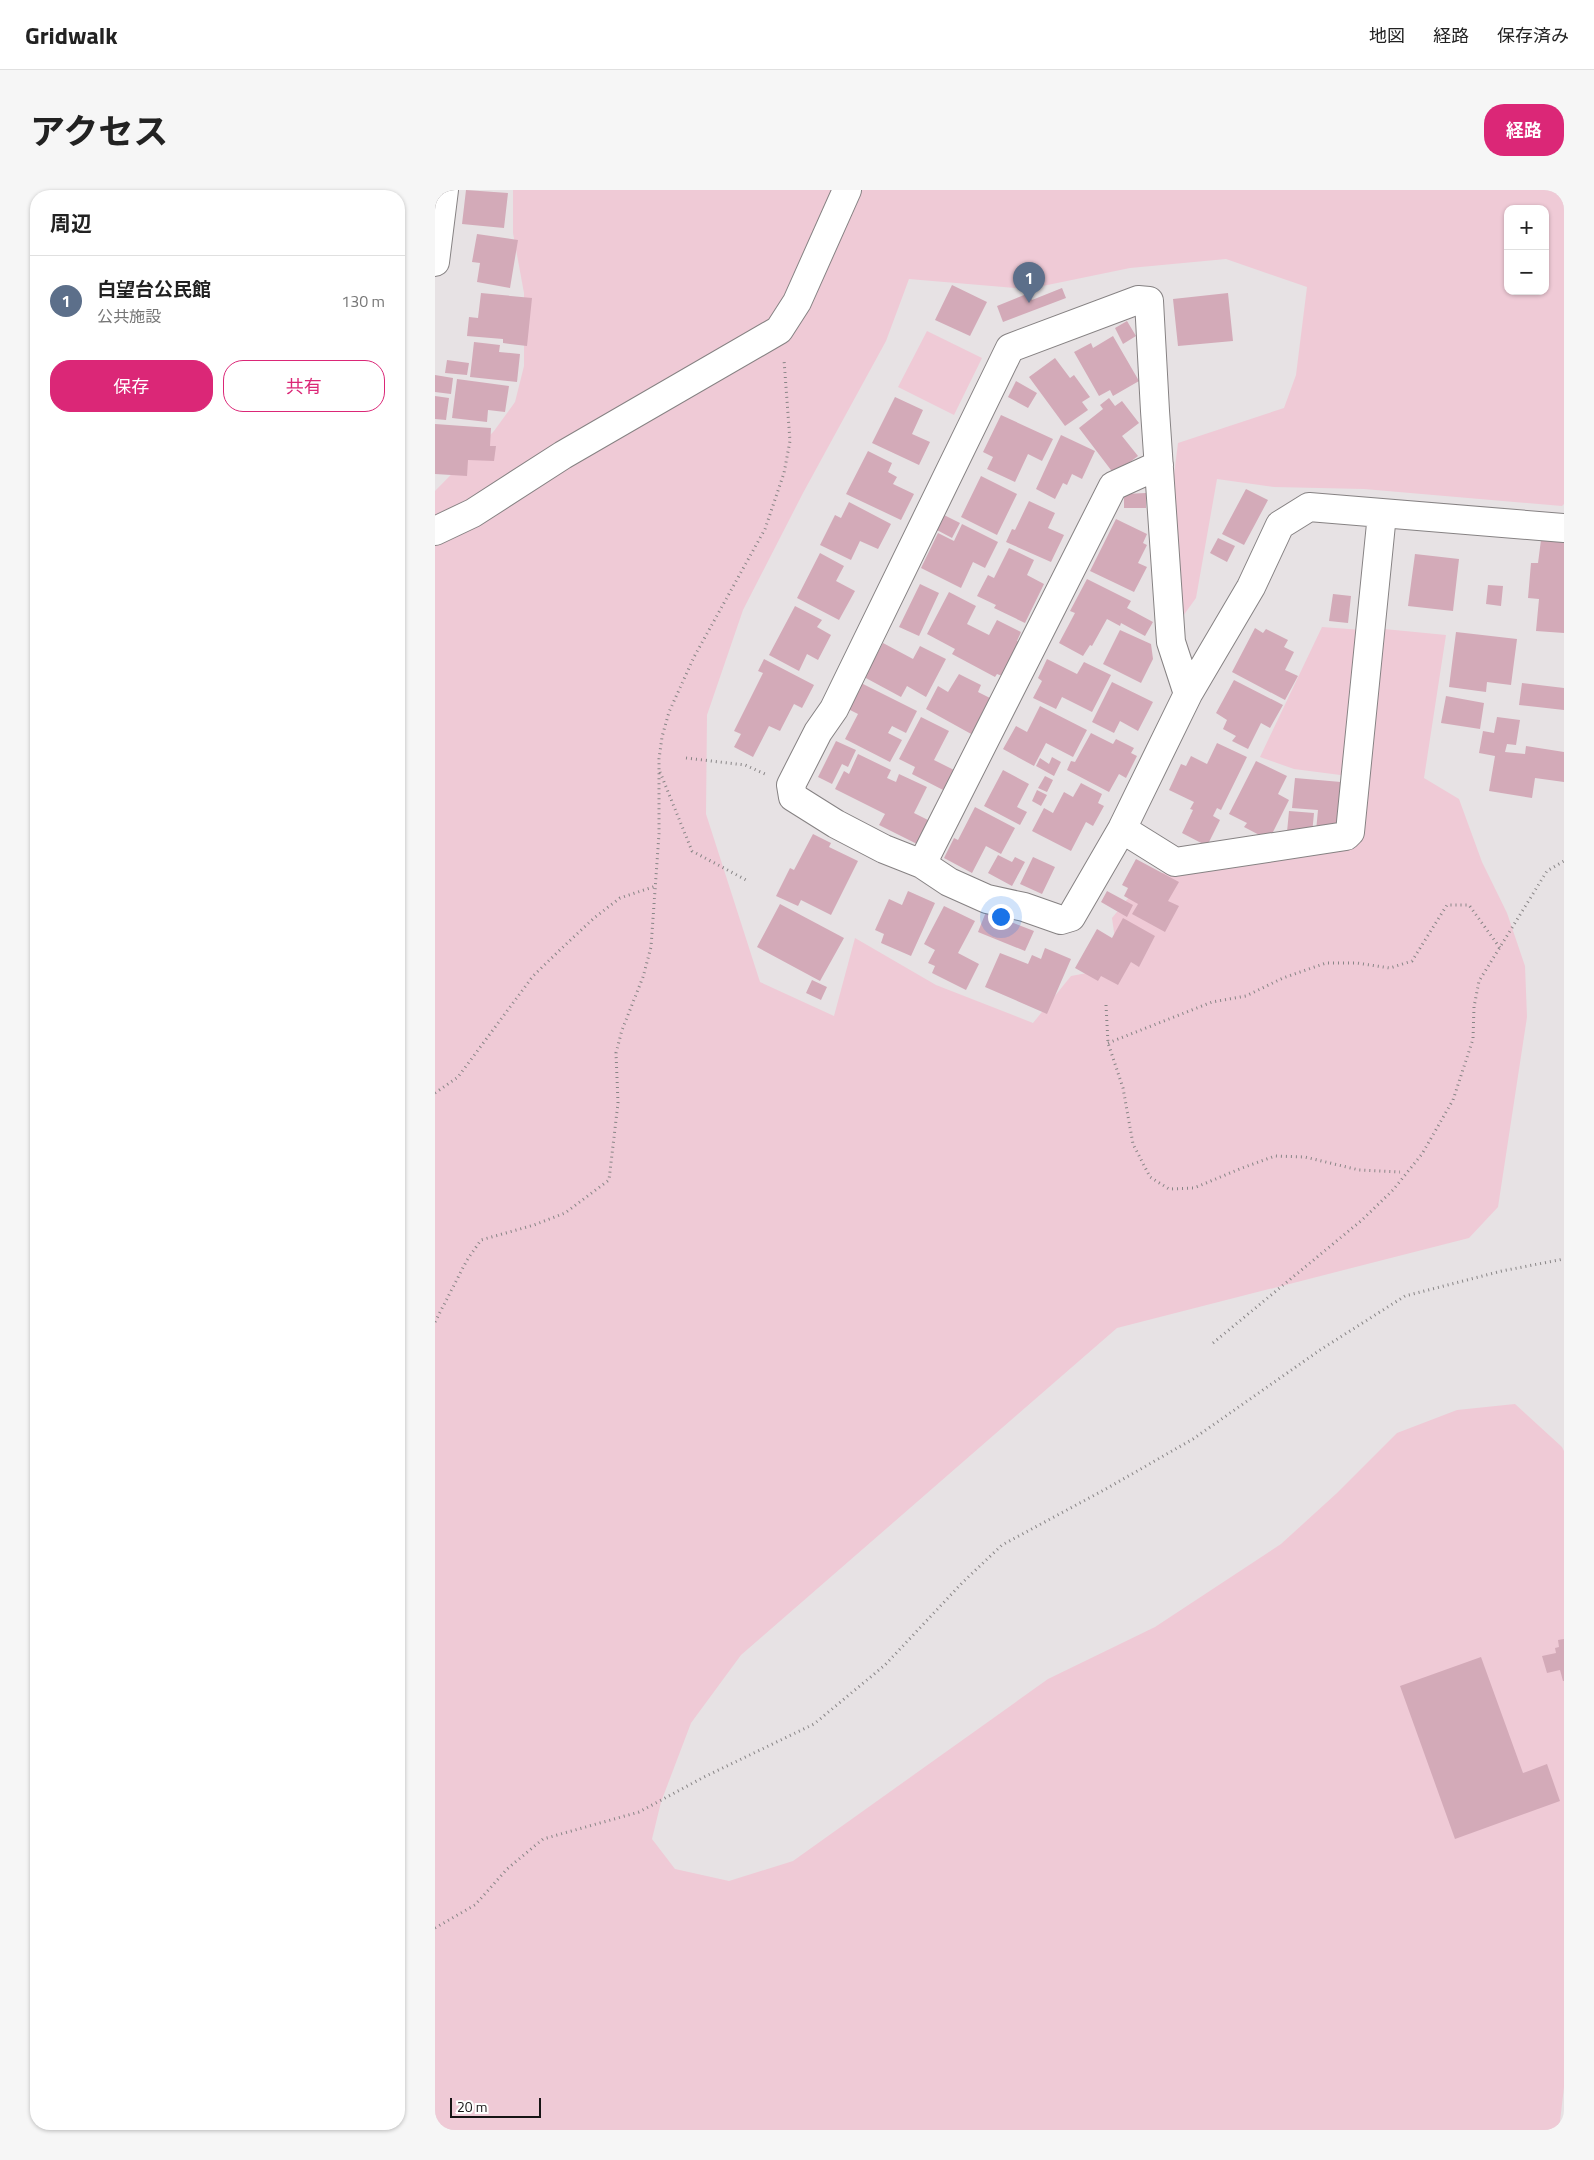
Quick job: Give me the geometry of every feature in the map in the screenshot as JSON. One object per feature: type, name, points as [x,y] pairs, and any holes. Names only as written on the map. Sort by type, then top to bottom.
[{"type":"street","points":[[435,262],[444,190]]},
{"type":"street","points":[[435,531],[473,513],[563,455],[779,330],[797,302],[847,190]]},
{"type":"street","points":[[1188,694],[1171,642],[1149,301],[1138,300],[1010,348],[835,710],[818,732],[791,785],[793,797],[836,824],[884,850],[922,864],[949,882],[987,899],[1024,907],[1061,920],[1071,917],[1123,829],[1188,694],[1251,587],[1280,525],[1309,507],[1564,528]]},
{"type":"street","points":[[922,864],[1113,486],[1159,465]]},
{"type":"street","points":[[1123,829],[1175,862],[1346,836],[1350,832],[1382,514]]},
{"type":"path","points":[[435,1322],[467,1260],[481,1240],[534,1225],[565,1213],[609,1180],[618,1103],[616,1053],[622,1030],[643,977],[651,947],[659,834],[660,752],[669,712],[694,657],[765,528],[785,473],[790,441],[789,416],[786,372],[779,330]]},
{"type":"path","points":[[686,758],[745,765]]},
{"type":"path","points":[[659,769],[692,851],[748,882]]},
{"type":"path","points":[[1213,1344],[1362,1220],[1393,1190],[1422,1154],[1453,1100],[1473,1039],[1474,1007],[1479,981],[1547,872],[1564,861]]},
{"type":"path","points":[[435,1093],[458,1077],[533,976],[561,948],[594,918],[620,898],[656,886]]},
{"type":"path","points":[[1108,1043],[1212,1002],[1246,996],[1283,978],[1327,963],[1357,963],[1390,968],[1412,961],[1447,905],[1469,905],[1500,948]]},
{"type":"path","points":[[1105,1005],[1108,1043],[1123,1088],[1133,1144],[1150,1177],[1169,1189],[1193,1188],[1275,1156],[1305,1157],[1359,1170],[1400,1172]]},
{"type":"path","points":[[435,1928],[475,1905],[507,1869],[543,1840],[639,1812],[704,1777],[814,1724],[885,1665],[962,1583],[1002,1545],[1193,1439],[1320,1350],[1405,1296],[1502,1271],[1564,1259]]},
{"type":"shaded area","points":[[513,190],[1564,190],[1564,504],[1562,506],[1364,489],[1274,487],[1217,479],[1196,598],[1178,623],[1174,475],[1178,443],[1284,408],[1296,375],[1307,287],[1226,259],[1130,268],[1028,289],[909,279],[886,341],[803,493],[743,610],[707,715],[706,814],[760,982],[834,1016],[855,938],[936,985],[1033,1023],[1071,976],[1119,967],[1112,918],[1147,875],[1350,848],[1384,629],[1446,635],[1424,778],[1459,799],[1482,862],[1507,913],[1525,966],[1527,1017],[1498,1207],[1469,1238],[1117,1328],[741,1655],[691,1723],[661,1802],[652,1839],[675,1869],[729,1881],[793,1861],[1048,1679],[1155,1627],[1281,1544],[1337,1493],[1397,1433],[1457,1410],[1515,1404],[1562,1447],[1564,1451],[1564,2087],[1559,2130],[435,2130],[435,491],[494,431],[515,402],[524,366],[524,293],[513,233]]},
{"type":"shaded area","points":[[927,331],[982,358],[954,415],[898,387]]},
{"type":"shaded area","points":[[1322,627],[1362,630],[1348,776],[1294,769],[1260,757]]},
{"type":"building","points":[[466,190],[508,193],[504,228],[462,224]]},
{"type":"building","points":[[477,234],[518,240],[510,288],[477,282],[480,263],[472,262]]},
{"type":"building","points":[[952,285],[987,302],[970,336],[935,320]]},
{"type":"building","points":[[1062,288],[1066,298],[1003,322],[997,306],[1029,293],[1032,300]]},
{"type":"building","points":[[481,293],[532,298],[527,346],[503,343],[503,339],[467,336],[469,317],[478,318]]},
{"type":"building","points":[[1228,293],[1233,341],[1178,346],[1173,299]]},
{"type":"building","points":[[1127,321],[1136,336],[1123,344],[1115,328]]},
{"type":"building","points":[[1113,336],[1139,381],[1113,396],[1110,390],[1099,396],[1074,352],[1091,343],[1093,348]]},
{"type":"building","points":[[474,342],[500,345],[499,352],[520,354],[517,382],[470,377]]},
{"type":"building","points":[[1055,358],[1070,378],[1074,375],[1090,397],[1082,402],[1088,410],[1065,426],[1029,377]]},
{"type":"building","points":[[447,360],[469,363],[467,375],[445,373]]},
{"type":"building","points":[[435,375],[453,378],[451,394],[435,392]]},
{"type":"building","points":[[457,379],[509,386],[505,412],[488,410],[487,422],[452,418]]},
{"type":"building","points":[[1016,381],[1037,393],[1028,408],[1008,397]]},
{"type":"building","points":[[435,396],[449,398],[446,420],[435,419]]},
{"type":"building","points":[[895,397],[923,410],[912,434],[930,442],[919,465],[872,443]]},
{"type":"building","points":[[1109,398],[1115,406],[1122,401],[1139,423],[1122,436],[1138,456],[1114,474],[1079,428],[1103,409],[1100,405]]},
{"type":"building","points":[[1001,415],[1053,439],[1042,461],[1028,454],[1015,482],[987,469],[993,457],[983,452]]},
{"type":"building","points":[[435,424],[491,428],[490,446],[496,446],[494,461],[468,460],[467,476],[435,474]]},
{"type":"building","points":[[1061,435],[1095,451],[1082,479],[1072,474],[1067,485],[1063,483],[1055,499],[1036,489]]},
{"type":"building","points":[[868,451],[892,463],[888,472],[897,477],[893,484],[914,494],[901,520],[846,494]]},
{"type":"building","points":[[981,476],[1017,494],[997,535],[961,517]]},
{"type":"building","points":[[1246,489],[1268,500],[1244,545],[1222,534]]},
{"type":"building","points":[[1146,493],[1146,508],[1124,508],[1124,494]]},
{"type":"building","points":[[1029,501],[1055,513],[1048,528],[1064,535],[1051,562],[1006,542],[1012,529],[1015,530]]},
{"type":"building","points":[[849,502],[891,524],[878,549],[860,541],[851,560],[820,545],[835,515],[841,518]]},
{"type":"building","points":[[942,514],[960,523],[952,538],[935,529]]},
{"type":"building","points":[[1116,519],[1147,534],[1143,543],[1147,545],[1138,563],[1147,567],[1134,592],[1090,571]]},
{"type":"building","points":[[962,524],[998,542],[985,568],[973,562],[961,588],[921,568],[938,533],[954,541]]},
{"type":"building","points":[[1218,538],[1235,546],[1227,562],[1210,553]]},
{"type":"building","points":[[1541,540],[1564,541],[1564,633],[1536,631],[1539,599],[1528,598],[1531,563],[1538,563]]},
{"type":"building","points":[[1009,548],[1034,560],[1027,575],[1044,584],[1025,623],[994,608],[996,605],[977,596],[988,575],[994,578]]},
{"type":"building","points":[[820,553],[844,566],[836,581],[855,591],[839,620],[797,598]]},
{"type":"building","points":[[1415,554],[1459,559],[1453,611],[1408,606]]},
{"type":"building","points":[[1087,579],[1131,601],[1127,608],[1153,622],[1145,636],[1121,623],[1120,626],[1107,619],[1092,646],[1090,645],[1083,656],[1059,643],[1075,613],[1070,611]]},
{"type":"building","points":[[920,584],[939,593],[919,636],[899,627]]},
{"type":"building","points":[[1488,585],[1503,586],[1501,606],[1486,604]]},
{"type":"building","points":[[949,592],[976,606],[967,624],[989,635],[997,620],[1021,632],[1017,641],[1022,644],[1005,677],[997,674],[995,677],[952,654],[955,649],[927,634]]},
{"type":"building","points":[[1333,594],[1351,596],[1348,623],[1329,621]]},
{"type":"building","points":[[795,606],[822,620],[817,627],[831,635],[818,660],[807,654],[799,671],[769,655]]},
{"type":"building","points":[[1255,628],[1263,633],[1266,629],[1288,640],[1284,647],[1294,652],[1285,670],[1298,676],[1285,700],[1232,672]]},
{"type":"building","points":[[1120,630],[1151,644],[1153,659],[1141,683],[1103,664]]},
{"type":"building","points":[[1456,632],[1517,639],[1511,685],[1487,682],[1486,692],[1449,687]]},
{"type":"building","points":[[883,643],[913,659],[920,646],[946,659],[926,697],[907,686],[901,697],[864,677]]},
{"type":"building","points":[[764,659],[814,685],[802,708],[794,704],[780,731],[769,726],[753,757],[734,747],[741,734],[734,731],[763,673],[758,671]]},
{"type":"building","points":[[1047,659],[1077,674],[1084,662],[1111,675],[1092,712],[1062,697],[1056,709],[1033,698],[1042,681],[1038,678]]},
{"type":"building","points":[[959,674],[981,685],[978,692],[992,699],[973,735],[926,709],[938,686],[948,692]]},
{"type":"building","points":[[1234,680],[1283,705],[1270,728],[1261,723],[1248,749],[1232,741],[1236,736],[1223,729],[1227,720],[1216,713]]},
{"type":"building","points":[[1112,682],[1153,702],[1138,731],[1120,721],[1114,733],[1092,722]]},
{"type":"building","points":[[861,683],[917,711],[906,733],[892,726],[888,733],[902,740],[890,762],[845,739],[858,714],[848,709]]},
{"type":"building","points":[[1522,683],[1564,688],[1564,710],[1519,705]]},
{"type":"building","points":[[1446,696],[1484,703],[1480,729],[1441,723]]},
{"type":"building","points":[[1040,706],[1087,730],[1073,757],[1046,743],[1034,766],[1003,749],[1016,726],[1027,732]]},
{"type":"building","points":[[921,717],[949,731],[934,760],[958,772],[947,792],[912,774],[915,767],[899,759]]},
{"type":"building","points":[[1497,717],[1520,720],[1516,745],[1507,744],[1505,752],[1525,754],[1526,746],[1564,752],[1564,782],[1535,778],[1532,798],[1489,791],[1495,756],[1479,753],[1483,731],[1494,733]]},
{"type":"building","points":[[1091,733],[1113,744],[1116,739],[1134,748],[1131,753],[1137,756],[1126,778],[1119,774],[1109,792],[1067,770],[1071,761],[1075,762]]},
{"type":"building","points":[[836,741],[856,750],[848,767],[842,764],[832,784],[818,777]]},
{"type":"building","points":[[1217,743],[1247,757],[1221,810],[1217,808],[1213,816],[1220,820],[1207,846],[1182,833],[1193,810],[1190,809],[1194,802],[1169,790],[1181,764],[1186,766],[1191,756],[1207,764]]},
{"type":"building","points":[[858,754],[891,770],[887,778],[896,782],[899,774],[927,787],[914,813],[928,820],[917,844],[879,825],[885,814],[835,789],[844,771],[849,774]]},
{"type":"building","points":[[1052,757],[1061,762],[1054,776],[1036,766],[1040,758],[1049,764]]},
{"type":"building","points":[[1256,761],[1287,776],[1278,794],[1289,800],[1269,840],[1244,827],[1247,823],[1229,814]]},
{"type":"building","points":[[1003,770],[1029,784],[1017,807],[1027,812],[1020,825],[984,806]]},
{"type":"building","points":[[1045,776],[1053,780],[1047,792],[1038,788]]},
{"type":"building","points":[[1295,778],[1341,782],[1336,833],[1316,831],[1318,810],[1292,808]]},
{"type":"building","points":[[1081,783],[1102,794],[1098,803],[1104,806],[1093,826],[1086,822],[1071,851],[1032,831],[1044,808],[1053,813],[1064,792],[1073,797]]},
{"type":"building","points":[[1037,790],[1047,795],[1041,806],[1032,801]]},
{"type":"building","points":[[975,807],[1015,828],[1001,854],[986,846],[972,873],[944,858],[954,838],[958,840]]},
{"type":"building","points":[[1289,811],[1314,813],[1312,834],[1287,832]]},
{"type":"building","points":[[813,834],[831,843],[829,847],[858,861],[831,915],[801,900],[798,906],[776,896],[790,868],[794,870]]},
{"type":"building","points":[[998,855],[1012,862],[1015,857],[1025,862],[1012,886],[988,873]]},
{"type":"building","points":[[1033,857],[1055,867],[1042,894],[1020,884]]},
{"type":"building","points":[[1136,859],[1179,882],[1168,901],[1179,906],[1165,932],[1132,914],[1138,904],[1124,896],[1128,888],[1122,885]]},
{"type":"building","points":[[908,891],[935,903],[911,956],[881,943],[884,934],[875,930],[889,899],[902,905]]},
{"type":"building","points":[[1107,891],[1133,905],[1127,917],[1101,902]]},
{"type":"building","points":[[780,904],[844,938],[820,981],[757,947]]},
{"type":"building","points":[[944,906],[975,921],[958,953],[979,964],[966,990],[932,973],[935,966],[928,963],[935,950],[924,944]]},
{"type":"building","points":[[986,912],[1034,931],[1025,951],[978,932]]},
{"type":"building","points":[[1123,918],[1155,936],[1139,967],[1131,962],[1118,985],[1101,976],[1098,981],[1075,968],[1097,929],[1112,938]]},
{"type":"building","points":[[1045,948],[1071,959],[1047,1014],[985,987],[1000,953],[1028,964],[1032,955],[1041,959]]},
{"type":"building","points":[[812,980],[827,987],[821,1000],[806,993]]},
{"type":"building","points":[[1564,1639],[1563,1681],[1560,1670],[1547,1673],[1542,1656],[1556,1653],[1555,1648],[1559,1647],[1558,1640]]},
{"type":"building","points":[[1481,1657],[1523,1773],[1547,1764],[1560,1801],[1455,1839],[1400,1686]]},
{"type":"place","name":"白望台公民館","points":[[1029,303]]}]
